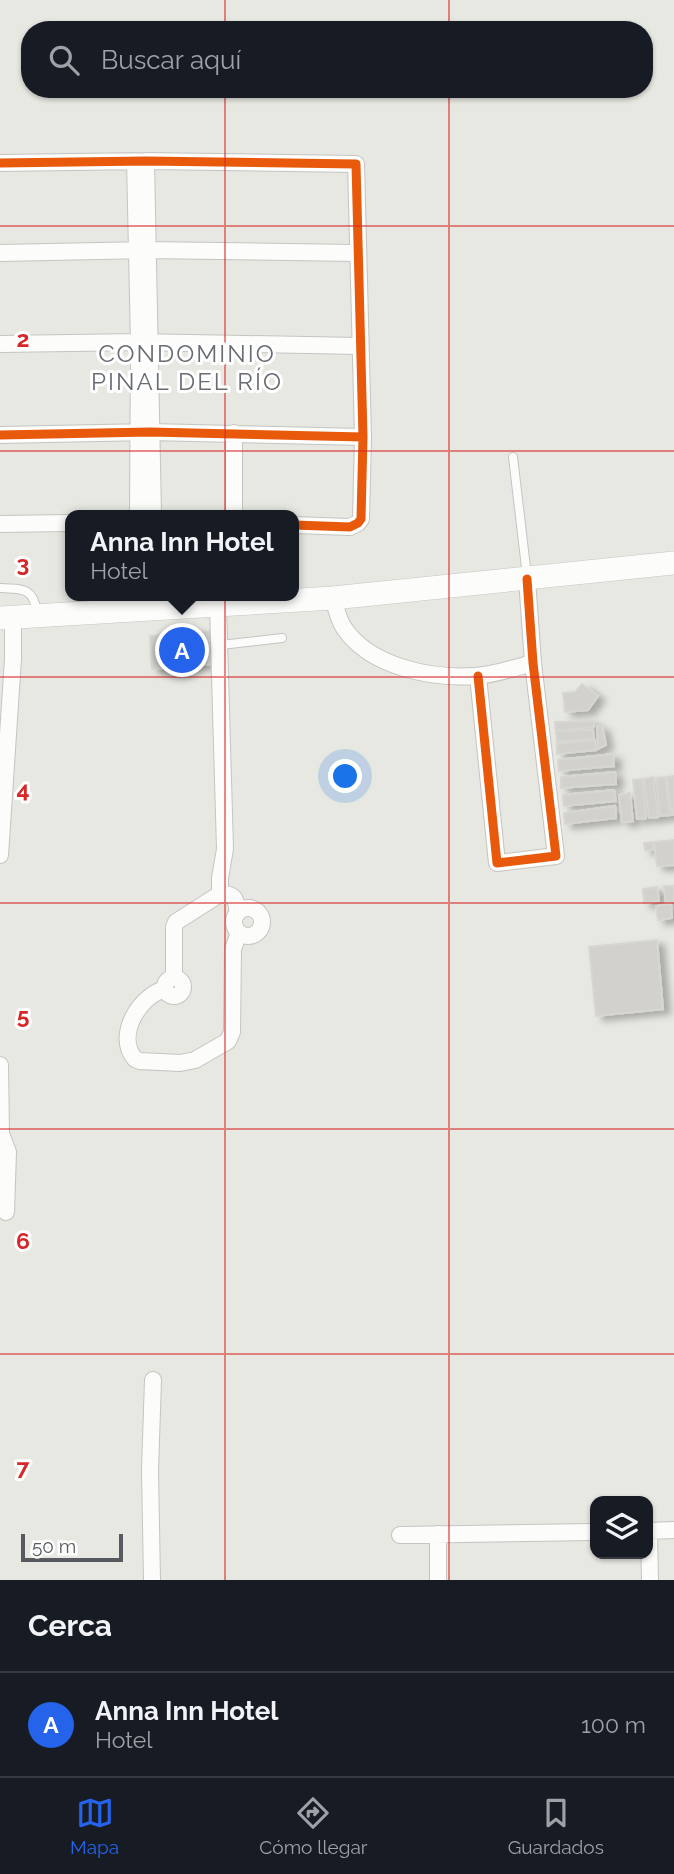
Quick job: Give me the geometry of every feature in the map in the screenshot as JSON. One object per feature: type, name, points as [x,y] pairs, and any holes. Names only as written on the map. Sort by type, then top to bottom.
[{"type":"main road","points":[[299,599],[333,598],[674,563]]},
{"type":"main road","points":[[6,618],[154,602],[218,601]]},
{"type":"street","points":[[0,163],[140,161],[356,164],[363,437],[362,513],[358,523],[350,527],[299,525]]},
{"type":"street","points":[[138,510],[144,432],[140,161]]},
{"type":"street","points":[[0,253],[142,250],[359,253]]},
{"type":"street","points":[[0,344],[144,342],[359,346]]},
{"type":"street","points":[[144,432],[152,510]]},
{"type":"street","points":[[0,435],[144,432],[363,437]]},
{"type":"street","points":[[234,433],[234,510]]},
{"type":"street","points":[[0,524],[65,523]]},
{"type":"street","points":[[478,676],[497,863],[556,856],[533,663],[527,579]]},
{"type":"street","points":[[333,598],[343,626],[359,644],[373,654],[422,672],[478,676],[533,663]]},
{"type":"street","points":[[218,601],[225,849],[220,894]]},
{"type":"street","points":[[0,855],[13,659],[6,618]]},
{"type":"street","points":[[220,894],[233,896],[238,912],[234,921],[239,933],[233,949],[232,1032],[228,1041],[191,1062],[140,1062],[135,1059],[129,1046],[131,1019],[145,1001],[169,983],[174,925],[220,894]]},
{"type":"street","points":[[238,912],[246,908],[255,910],[262,922],[259,931],[252,936],[239,933]]},
{"type":"street","points":[[0,1065],[1,1134],[8,1152],[6,1212]]},
{"type":"street","points":[[152,1580],[150,1470],[153,1380]]},
{"type":"street","points":[[653,1531],[674,1531]]},
{"type":"street","points":[[400,1535],[590,1532]]},
{"type":"street","points":[[438,1534],[438,1580]]},
{"type":"street","points":[[649,1559],[650,1580]]},
{"type":"lane","points":[[513,457],[527,579]]},
{"type":"lane","points":[[0,588],[27,591],[33,598],[37,615]]},
{"type":"lane","points":[[221,645],[282,638]]},
{"type":"building","points":[[211,631],[214,664],[152,669],[150,636]]},
{"type":"building","points":[[582,684],[598,696],[588,710],[565,712],[563,693],[575,692]]},
{"type":"building","points":[[594,721],[594,727],[556,731],[555,722]]},
{"type":"building","points":[[597,726],[602,726],[606,745],[598,749]]},
{"type":"building","points":[[593,730],[594,738],[557,742],[556,731]]},
{"type":"building","points":[[595,740],[596,750],[557,754],[557,744]]},
{"type":"building","points":[[613,754],[614,766],[559,771],[558,760]]},
{"type":"building","points":[[615,772],[616,784],[561,788],[561,777]]},
{"type":"building","points":[[674,776],[674,815],[672,815],[667,777]]},
{"type":"building","points":[[653,777],[658,817],[649,818],[644,779]]},
{"type":"building","points":[[665,777],[670,815],[660,816],[656,778]]},
{"type":"building","points":[[642,779],[646,818],[637,819],[633,780]]},
{"type":"building","points":[[614,790],[616,801],[564,806],[563,795]]},
{"type":"building","points":[[630,793],[633,821],[622,822],[619,795]]},
{"type":"building","points":[[615,806],[616,818],[565,824],[564,813]]},
{"type":"building","points":[[674,840],[674,865],[657,866],[654,842]]},
{"type":"building","points":[[653,842],[654,850],[645,850],[644,843]]},
{"type":"building","points":[[664,886],[674,886],[674,902],[666,902]]},
{"type":"building","points":[[657,887],[659,901],[644,903],[643,889]]},
{"type":"building","points":[[671,904],[672,918],[658,920],[656,906]]},
{"type":"building","points":[[657,940],[663,1009],[596,1016],[589,947]]},
{"type":"cycle path","points":[[0,163],[146,161],[356,164],[363,437],[361,519],[350,527],[299,525]]},
{"type":"cycle path","points":[[0,435],[150,432],[363,437]]},
{"type":"cycle path","points":[[478,676],[497,863],[556,856],[533,663],[527,579]]},
{"type":"place","name":"Anna Inn Hotel","points":[[182,650]]},
{"type":"district","name":"CONDOMINIO PINAL DEL RÍO","points":[[187,367]]}]
